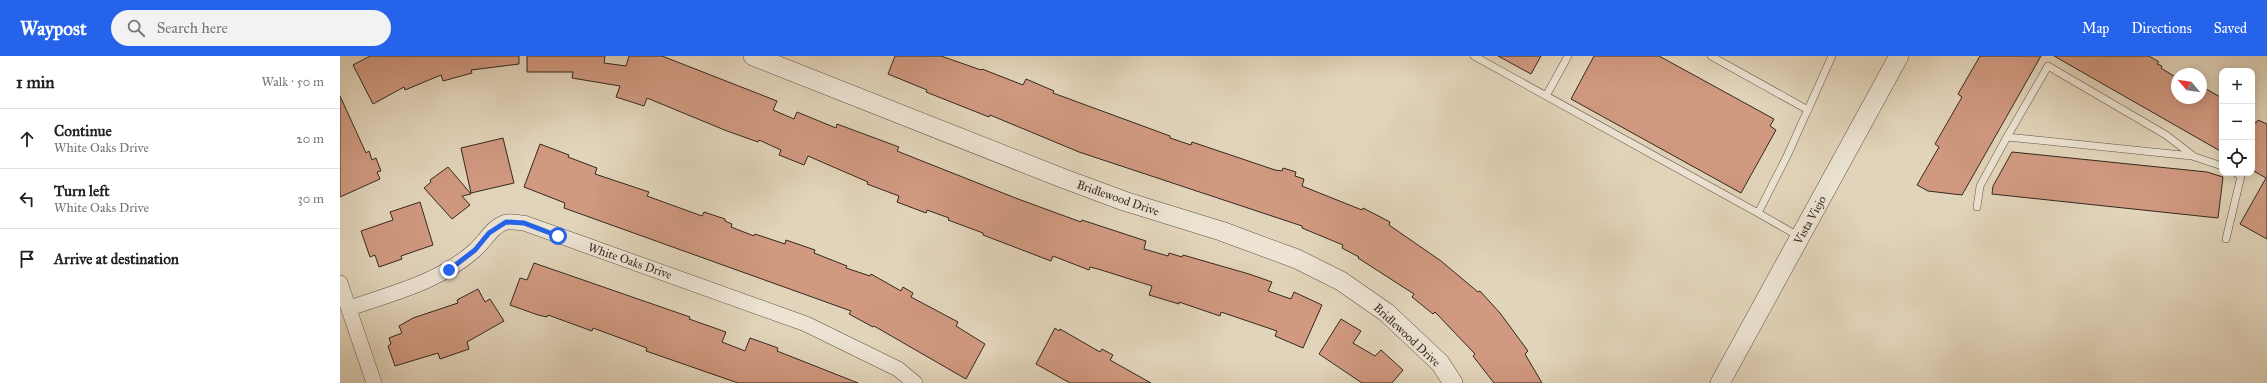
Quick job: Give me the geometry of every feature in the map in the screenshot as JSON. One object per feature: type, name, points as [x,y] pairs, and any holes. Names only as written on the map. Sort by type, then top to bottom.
[{"type":"street","name":"Vista Viejo","points":[[1720,383],[1899,56]]},
{"type":"street","name":"Bridlewood Drive","points":[[764,58],[1096,191],[1221,231],[1297,259],[1341,281],[1387,313],[1440,363],[1453,383]]},
{"type":"street","name":"White Oaks Drive","points":[[350,308],[417,285],[449,270],[475,250],[489,233],[506,222],[524,223],[806,324],[898,369],[915,383]]},
{"type":"street","points":[[340,283],[350,308],[374,383]]},
{"type":"lane","points":[[1474,56],[1800,237]]},
{"type":"lane","points":[[1546,96],[1568,56]]},
{"type":"lane","points":[[1711,56],[1808,110]]},
{"type":"lane","points":[[1758,213],[1808,110],[1832,56]]},
{"type":"lane","points":[[1977,207],[1980,186],[2048,66],[2166,135],[2192,156]]},
{"type":"lane","points":[[2007,137],[2192,156],[2219,165]]},
{"type":"lane","points":[[2226,239],[2241,176]]},
{"type":"building","points":[[370,56],[519,56],[519,64],[471,70],[472,73],[443,81],[441,75],[405,90],[404,87],[373,104],[353,65]]},
{"type":"building","points":[[527,56],[605,56],[604,63],[626,66],[629,56],[662,56],[777,101],[773,110],[794,119],[797,112],[836,128],[837,124],[899,147],[897,151],[1018,199],[1081,222],[1082,220],[1146,241],[1144,249],[1168,256],[1169,253],[1182,257],[1183,255],[1249,274],[1272,282],[1268,291],[1291,299],[1294,292],[1322,305],[1303,348],[1275,336],[1277,331],[1221,312],[1220,316],[1179,302],[1179,304],[1149,295],[1152,286],[1098,269],[1090,267],[1089,270],[1053,256],[1051,261],[983,235],[983,233],[948,220],[949,218],[927,210],[926,213],[897,202],[899,196],[867,184],[868,182],[808,156],[804,165],[779,155],[781,150],[759,140],[758,142],[727,131],[647,98],[644,106],[616,97],[620,86],[572,78],[573,72],[527,72]]},
{"type":"building","points":[[895,56],[941,56],[981,70],[982,69],[1023,85],[1026,79],[1054,91],[1053,93],[1170,136],[1170,138],[1191,145],[1192,142],[1275,170],[1282,171],[1283,168],[1296,172],[1295,176],[1304,179],[1302,186],[1362,210],[1363,208],[1390,222],[1389,225],[1441,261],[1478,292],[1480,291],[1500,313],[1528,351],[1525,354],[1542,383],[1494,383],[1473,356],[1475,354],[1435,312],[1433,314],[1412,297],[1414,294],[1358,258],[1359,257],[1342,248],[1343,245],[1302,228],[1302,226],[1079,152],[990,115],[989,117],[926,92],[927,90],[888,74]]},
{"type":"building","points":[[1498,56],[1541,56],[1531,74]]},
{"type":"building","points":[[1594,56],[1659,56],[1774,119],[1770,126],[1776,130],[1741,193],[1571,99]]},
{"type":"building","points":[[1980,56],[2041,56],[1962,195],[1928,191],[1917,185],[1939,147],[1935,144],[1962,97],[1958,94]]},
{"type":"building","points":[[2054,56],[2149,56],[2159,62],[2157,64],[2162,66],[2161,68],[2171,74],[2171,104],[2207,104],[2207,89],[2219,96],[2219,150]]},
{"type":"building","points":[[340,96],[366,153],[369,151],[372,160],[376,158],[381,171],[377,172],[380,179],[340,197]]},
{"type":"building","points":[[2258,120],[2267,124],[2267,239],[2240,224],[2266,178],[2255,172],[2255,122]]},
{"type":"building","points":[[503,138],[514,183],[471,193],[461,148]]},
{"type":"building","points":[[540,144],[597,168],[595,174],[649,192],[647,196],[702,216],[704,212],[725,219],[725,221],[732,224],[731,227],[754,236],[755,234],[785,244],[786,240],[815,250],[814,253],[847,266],[846,268],[870,276],[871,274],[901,291],[903,287],[913,293],[911,297],[958,322],[956,326],[985,344],[966,379],[874,326],[873,327],[849,314],[851,311],[564,208],[565,203],[524,187]]},
{"type":"building","points":[[2012,152],[2207,172],[2223,177],[2218,218],[1992,194],[1993,186]]},
{"type":"building","points":[[448,167],[471,194],[462,196],[470,205],[452,219],[424,188],[431,182],[430,180]]},
{"type":"building","points":[[420,202],[433,245],[401,256],[402,259],[379,267],[375,255],[370,257],[361,231],[393,220],[390,212]]},
{"type":"building","points":[[534,263],[690,317],[689,319],[726,332],[722,342],[745,351],[750,338],[778,348],[777,351],[858,383],[738,383],[646,351],[647,348],[593,328],[592,331],[548,315],[547,317],[538,315],[510,305],[520,278],[527,280]]},
{"type":"building","points":[[478,289],[485,302],[490,299],[504,321],[467,342],[469,349],[440,359],[438,353],[395,366],[388,346],[391,344],[389,338],[402,333],[399,326],[413,318],[458,303],[457,300]]},
{"type":"building","points":[[1341,319],[1361,331],[1353,343],[1375,356],[1381,350],[1403,370],[1392,383],[1362,383],[1319,354]]},
{"type":"building","points":[[1055,328],[1059,331],[1060,329],[1100,352],[1102,349],[1113,355],[1110,360],[1151,383],[1070,383],[1036,364]]},
{"type":"route","points":[[449,270],[475,250],[489,233],[506,222],[524,223],[558,236]]}]
